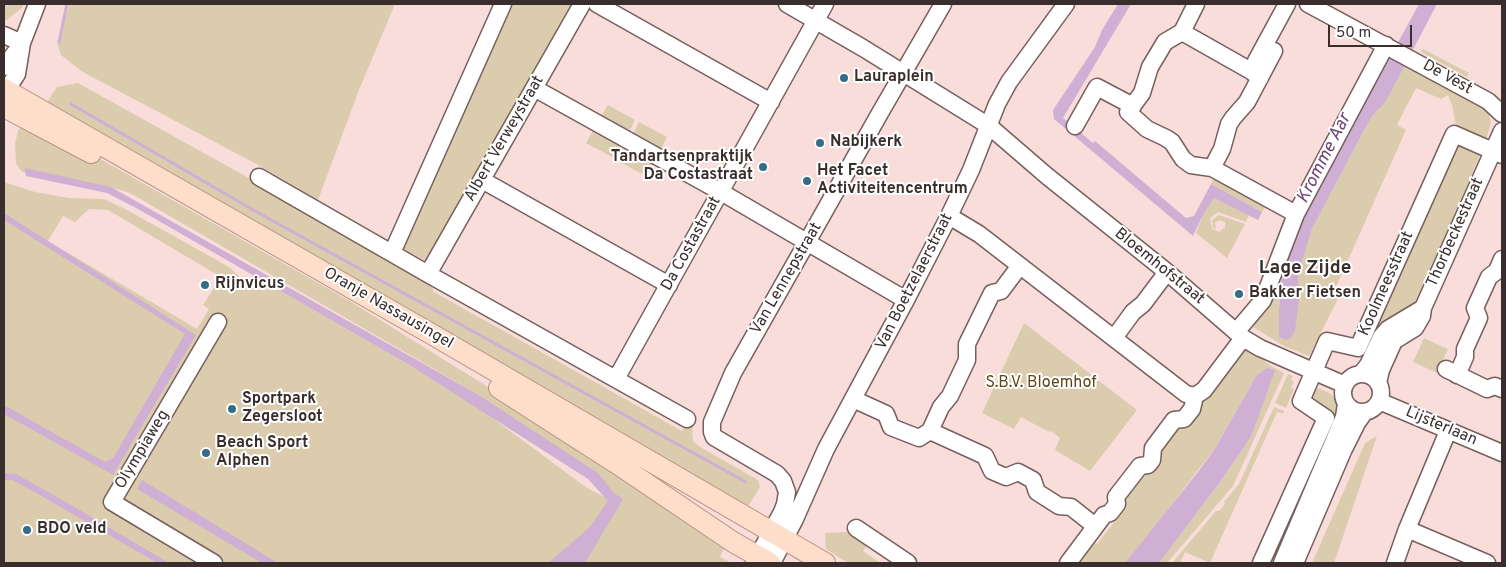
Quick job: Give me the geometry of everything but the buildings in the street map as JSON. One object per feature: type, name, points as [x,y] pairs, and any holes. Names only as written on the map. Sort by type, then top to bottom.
[{"type":"main road","name":"Oranje Nassausingel","points":[[5,95],[824,563]]},
{"type":"main road","name":"Oranje Nassausingel","points":[[5,95],[192,207],[293,262],[400,325],[611,460],[763,561]]},
{"type":"street","points":[[5,95],[17,74],[22,43],[37,4]]},
{"type":"street","points":[[392,253],[503,4]]},
{"type":"street","name":"Albert Verweystraat","points":[[428,274],[582,4]]},
{"type":"street","points":[[597,4],[770,102]]},
{"type":"street","points":[[787,4],[903,73]]},
{"type":"street","name":"Da Costastraat","points":[[616,379],[825,4]]},
{"type":"street","name":"Van Lennepstraat","points":[[783,481],[777,474],[714,437],[712,422],[733,373],[943,4]]},
{"type":"street","name":"Van Boetzelaerstraat","points":[[778,535],[795,520],[812,479],[949,216],[971,170],[997,104],[1009,82],[1066,4]]},
{"type":"street","points":[[1196,4],[1182,32],[1165,42],[1150,67],[1142,93],[1128,112],[1147,129],[1172,142],[1183,159],[1190,165],[1212,168],[1296,214]]},
{"type":"street","points":[[1212,168],[1222,149],[1229,124],[1247,102],[1256,74],[1276,45],[1287,4]]},
{"type":"street","name":"De Vest","points":[[1308,4],[1488,100],[1502,114]]},
{"type":"street","points":[[1182,32],[1256,74]]},
{"type":"street","points":[[4,35],[22,43]]},
{"type":"street","points":[[4,67],[22,43]]},
{"type":"street","points":[[1068,563],[1104,514],[1110,512],[1117,504],[1116,497],[1140,466],[1148,465],[1152,460],[1153,448],[1174,420],[1184,419],[1192,409],[1195,396],[1204,390],[1263,300],[1296,214],[1387,46]]},
{"type":"street","name":"Bloemhofstraat","points":[[903,73],[988,126],[1167,272],[1240,335],[1260,348],[1345,385]]},
{"type":"street","points":[[1075,126],[1096,87],[1133,106]]},
{"type":"street","points":[[534,88],[721,192],[906,300]]},
{"type":"street","name":"Thorbeckestraat","points":[[1378,382],[1381,370],[1394,341],[1415,328],[1422,316],[1423,308],[1498,152],[1502,131]]},
{"type":"street","name":"Koolmeesstraat","points":[[1261,563],[1326,418],[1301,401],[1327,341],[1358,348],[1454,134],[1498,152]]},
{"type":"street","points":[[259,177],[688,419]]},
{"type":"street","points":[[482,180],[669,285]]},
{"type":"street","points":[[949,216],[978,234],[1186,394],[1195,396]]},
{"type":"street","points":[[853,399],[886,414],[891,427],[919,438],[930,431],[941,407],[950,396],[967,360],[967,344],[992,293],[1000,291],[1019,267]]},
{"type":"street","points":[[1500,268],[1489,277],[1475,308],[1479,318],[1465,357],[1451,372],[1487,389],[1495,386],[1502,388]]},
{"type":"street","points":[[1114,338],[1167,272]]},
{"type":"street","name":"Thorbeckestraat","points":[[1361,374],[1381,337],[1388,329],[1423,308]]},
{"type":"street","name":"Olympiaweg","points":[[214,563],[112,502],[218,322]]},
{"type":"street","points":[[1282,563],[1344,417],[1346,404],[1343,395],[1345,385],[1351,378],[1361,374],[1370,376],[1378,382],[1381,390],[1380,401],[1373,409],[1356,412],[1346,404]]},
{"type":"street","name":"Lijsterlaan","points":[[1380,401],[1502,453]]},
{"type":"street","points":[[1295,563],[1343,451],[1364,412]]},
{"type":"street","points":[[930,431],[985,456],[992,471],[1006,477],[1018,472],[1033,480],[1037,492],[1058,506],[1071,507],[1095,526]]},
{"type":"street","points":[[1396,563],[1407,529],[1448,431]]},
{"type":"street","points":[[778,535],[787,492],[783,481],[812,479]]},
{"type":"street","points":[[856,528],[908,563]]},
{"type":"street","points":[[1407,529],[1487,563]]},
{"type":"street","name":"Oranje Nassausingel","points":[[763,561],[778,535]]},
{"type":"green space","points":[[8,4],[24,4],[22,8],[4,22],[4,6]]},
{"type":"green space","points":[[70,4],[395,4],[359,90],[318,200],[260,166],[81,71],[61,55],[57,42]]},
{"type":"green space","points":[[509,4],[578,4],[430,263],[402,248]]},
{"type":"green space","points":[[1423,49],[1469,73],[1467,77],[1421,52]]},
{"type":"green space","points":[[1405,64],[1488,110],[1491,123],[1486,140],[1456,126],[1448,95],[1441,99],[1416,88],[1397,125],[1406,130],[1336,287],[1342,291],[1309,356],[1284,346],[1248,324],[1262,310],[1281,282],[1279,310],[1299,299],[1298,275],[1312,229],[1362,134],[1373,115],[1385,103]]},
{"type":"green space","points":[[78,83],[265,187],[431,285],[434,292],[682,431],[686,424],[692,428],[693,441],[700,447],[758,480],[760,487],[746,510],[44,107],[57,87]]},
{"type":"green space","points":[[608,105],[635,120],[627,136],[599,120]]},
{"type":"green space","name":"Sportpark Zegersloot","points":[[25,117],[32,120],[348,300],[533,415],[725,546],[720,557],[732,563],[4,563],[4,214],[6,215],[4,213],[4,182],[35,192],[69,198],[104,199],[127,210],[229,267],[239,277],[249,283],[253,275],[423,373],[479,408],[587,488],[619,504],[622,499],[472,391],[130,193],[117,189],[29,175],[21,171],[16,163],[15,144],[18,131]],"holes":[[[89,209],[108,210],[221,277],[203,305],[209,309],[197,329],[48,241],[63,216],[75,222]]]},
{"type":"green space","points":[[639,122],[667,137],[659,153],[631,138]]},
{"type":"green space","points":[[595,127],[623,142],[614,158],[586,143]]},
{"type":"green space","points":[[1455,142],[1480,155],[1424,288],[1414,305],[1404,313],[1369,331]]},
{"type":"green space","points":[[627,145],[655,160],[646,176],[618,161]]},
{"type":"green space","points":[[1215,175],[1289,215],[1287,218],[1265,207],[1262,212],[1211,184]]},
{"type":"green space","points":[[1214,198],[1249,215],[1246,222],[1218,212],[1210,218],[1212,229],[1219,232],[1225,227],[1225,222],[1219,220],[1215,223],[1216,229],[1213,228],[1212,220],[1219,215],[1245,224],[1227,258],[1196,233],[1203,215]]},
{"type":"green space","name":"S.B.V. Bloemhof","points":[[1024,323],[1137,410],[1090,471],[1055,450],[1060,438],[1051,431],[1049,432],[1021,417],[1014,429],[982,413]]},
{"type":"green space","points":[[1424,338],[1448,349],[1437,373],[1413,362]]},
{"type":"green space","points":[[1245,347],[1284,373],[1233,486],[1167,563],[1159,563],[1251,437],[1274,370],[1252,384],[1216,447],[1125,563],[1079,563],[1086,555],[1085,546],[1092,539],[1097,544],[1115,521],[1111,518],[1120,497],[1178,424],[1186,423]]},
{"type":"green space","points":[[1288,374],[1293,376],[1291,380],[1294,381],[1291,388],[1294,389],[1286,408],[1275,403]]},
{"type":"green space","points":[[1318,388],[1331,394],[1336,399],[1338,405],[1336,419],[1311,400],[1310,393]]},
{"type":"green space","points":[[1274,407],[1284,411],[1283,414],[1277,412],[1210,563],[1185,552],[1180,563],[1172,563],[1216,511],[1219,511],[1225,504],[1224,502],[1239,484]]},
{"type":"green space","points":[[1377,436],[1334,563],[1312,563],[1365,443]]},
{"type":"green space","points":[[854,532],[869,542],[863,551],[880,563],[848,563],[826,549],[825,533]]},
{"type":"shaded area","points":[[1118,4],[1131,4],[1063,118],[1093,143],[1095,141],[1186,218],[1194,216],[1211,184],[1262,212],[1258,220],[1214,198],[1193,236],[1054,119],[1053,110],[1095,47],[1102,30]]},
{"type":"shaded area","points":[[1419,4],[1437,4],[1385,103],[1373,115],[1312,229],[1298,275],[1299,299],[1295,331],[1291,338],[1286,340],[1279,337],[1282,271],[1299,224]]},
{"type":"shaded area","points":[[25,168],[111,187],[477,394],[598,473],[614,493],[623,499],[585,563],[548,563],[590,527],[608,501],[588,479],[411,366],[138,209],[107,193],[26,176]]},
{"type":"shaded area","points":[[4,213],[196,335],[113,475],[4,414],[4,405],[105,462],[113,458],[185,334],[4,220]]},
{"type":"shaded area","points":[[1267,368],[1275,370],[1251,437],[1220,482],[1159,563],[1125,563],[1198,472],[1216,447],[1257,375]]},
{"type":"shaded area","points":[[4,473],[16,474],[169,563],[157,563],[33,491],[12,480],[4,480]]},
{"type":"shaded area","points":[[142,480],[278,563],[262,563],[137,489]]},
{"type":"waterway","points":[[59,42],[67,4]]},
{"type":"waterway","points":[[71,104],[255,211],[746,482]]},
{"type":"place","name":"Lauraplein","points":[[844,78]]},
{"type":"place","name":"Nabijkerk","points":[[820,143]]},
{"type":"place","name":"Tandartsenpraktijk Da Costastraat","points":[[763,167]]},
{"type":"place","name":"Het Facet Activiteitencentrum","points":[[807,181]]},
{"type":"place","name":"Rijnvicus","points":[[205,285]]},
{"type":"place","name":"Bakker Fietsen","points":[[1239,294]]},
{"type":"place","name":"Sportpark Zegersloot","points":[[232,409]]},
{"type":"place","name":"Beach Sport Alphen","points":[[206,453]]},
{"type":"place","name":"BDO veld","points":[[27,530]]},
{"type":"district","name":"Lage Zijde","points":[[1305,269]]},
{"type":"water label","name":"Kromme Aar","points":[[1325,159]]}]
